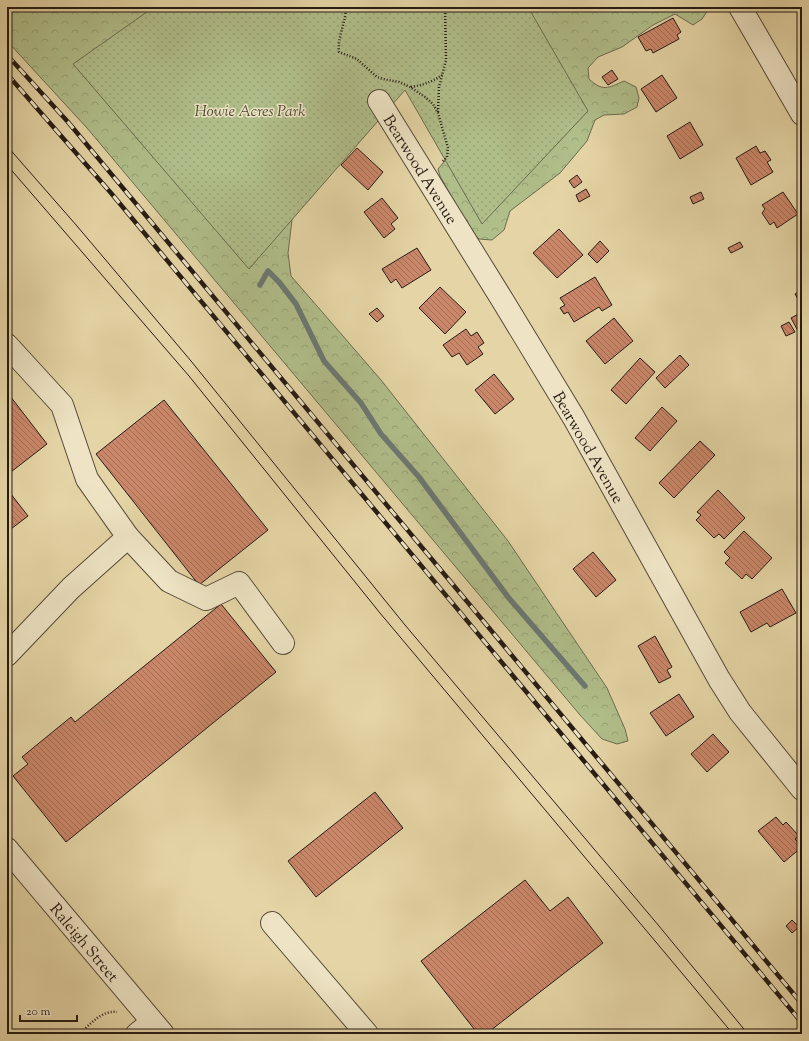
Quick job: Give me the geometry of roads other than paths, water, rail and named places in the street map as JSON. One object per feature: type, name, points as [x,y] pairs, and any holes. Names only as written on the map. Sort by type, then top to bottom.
[{"type":"street","points":[[740,7],[802,114]]},
{"type":"street","name":"Bearwood Avenue","points":[[379,101],[574,418],[719,679],[740,712],[802,789]]},
{"type":"street","points":[[7,345],[62,405],[87,479],[128,538],[169,581],[206,599],[238,583],[283,643]]},
{"type":"street","points":[[7,655],[71,588],[128,538]]},
{"type":"street","name":"Raleigh Street","points":[[7,849],[148,1031]]},
{"type":"street","points":[[272,923],[367,1034]]},
{"type":"waterway","points":[[260,285],[268,271],[279,282],[296,304],[324,361],[361,403],[381,434],[419,477],[508,597],[585,686]]},
{"type":"tram line","points":[[7,146],[191,361],[405,625],[659,926],[748,1034]]},
{"type":"tram line","points":[[7,165],[189,376],[380,613],[733,1034]]},
{"type":"railway","points":[[7,55],[68,122],[802,1004]]},
{"type":"railway","points":[[7,74],[111,193],[802,1023]]},
{"type":"park label","name":"Howie Acres Park","points":[[250,110]]}]
